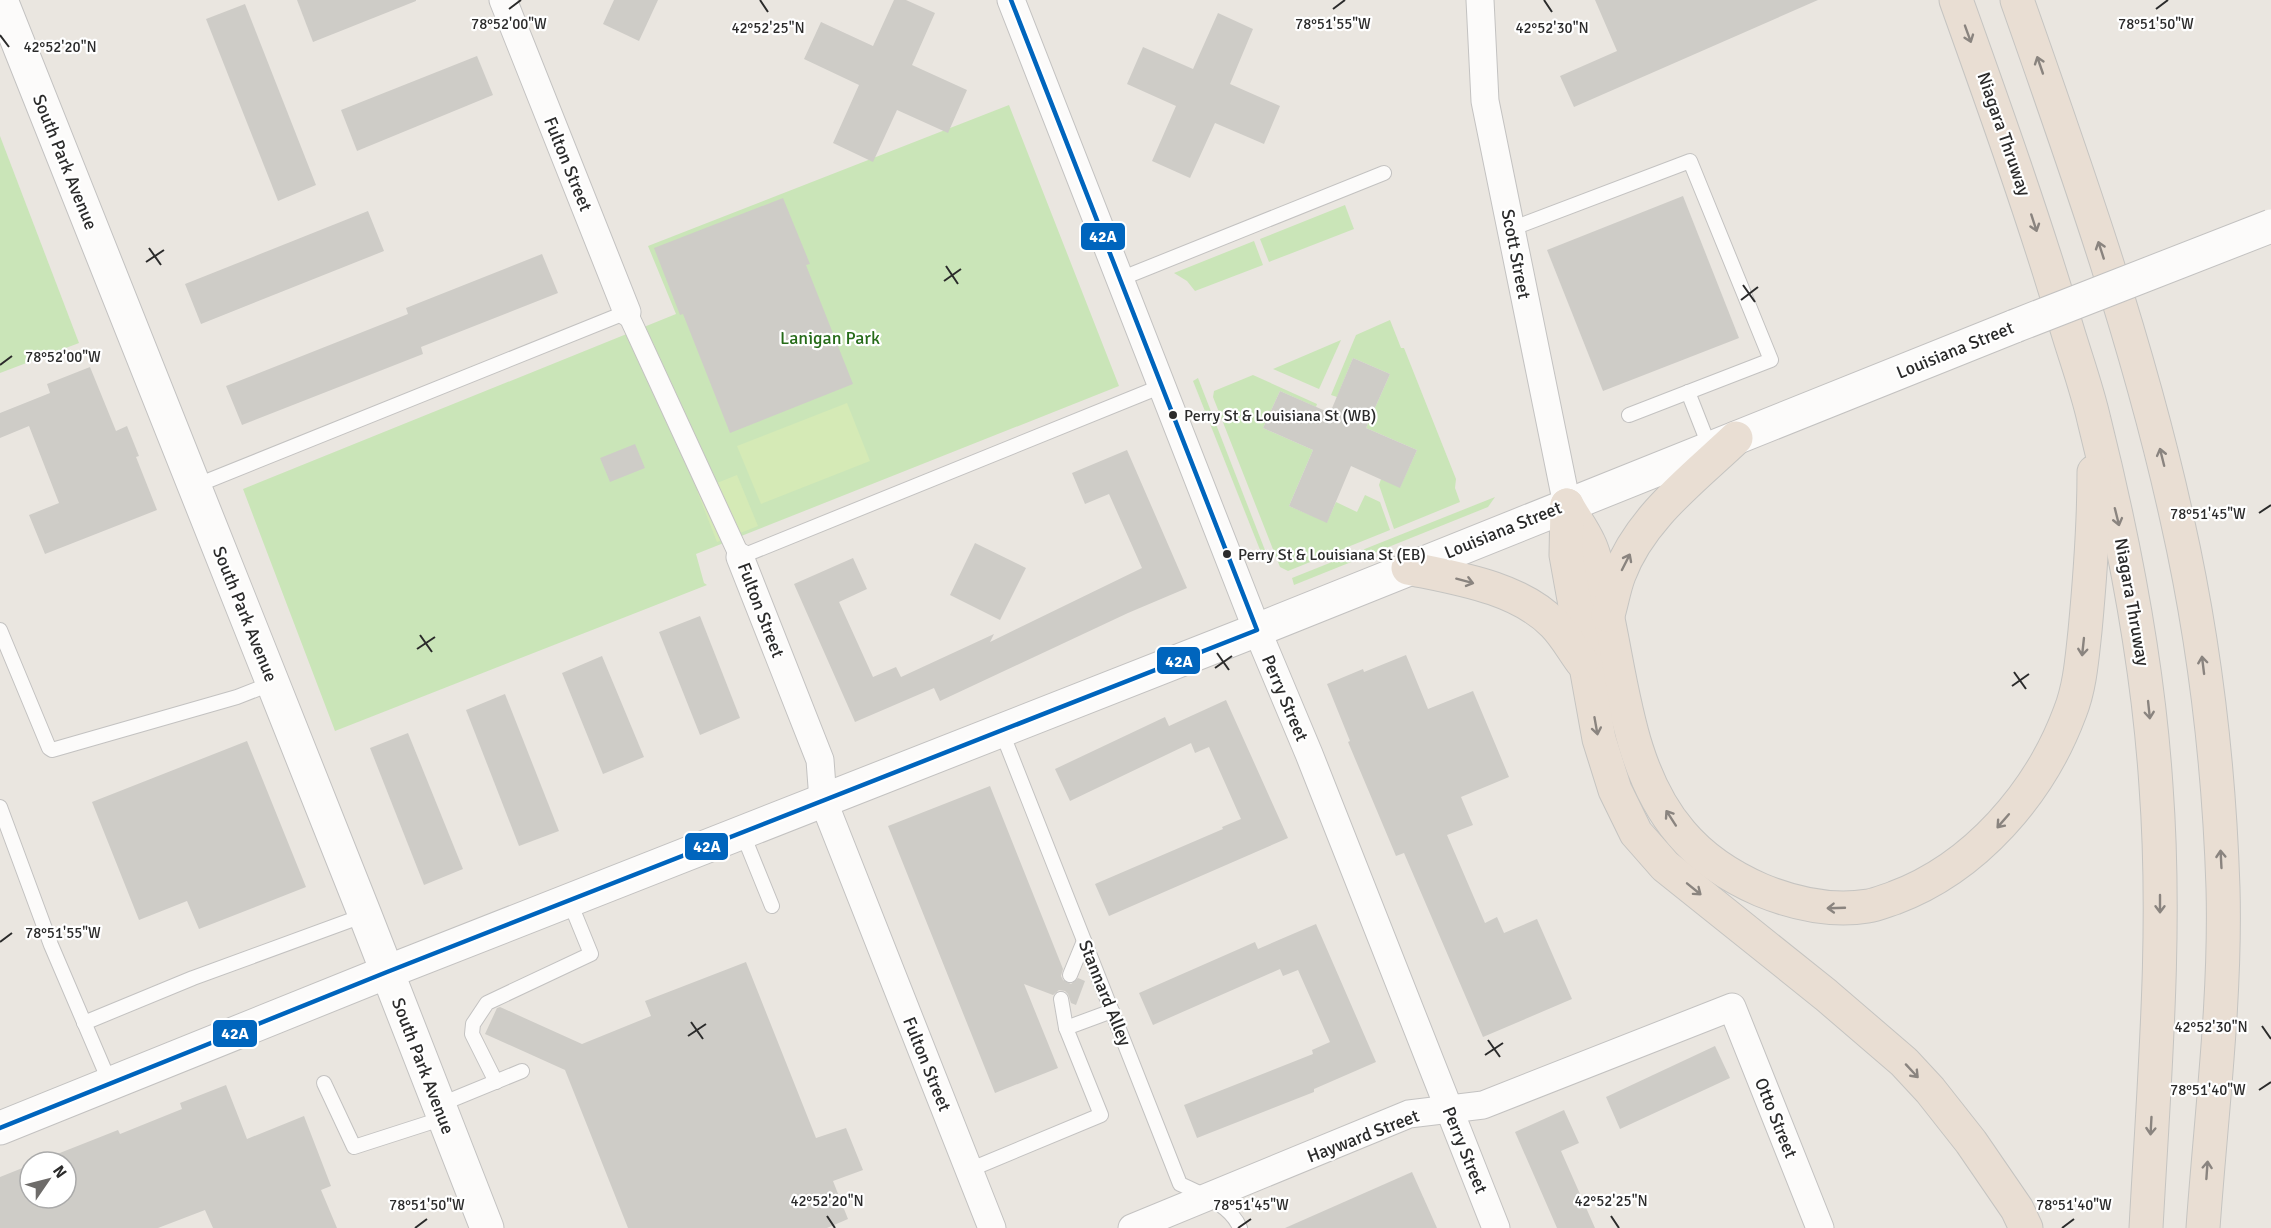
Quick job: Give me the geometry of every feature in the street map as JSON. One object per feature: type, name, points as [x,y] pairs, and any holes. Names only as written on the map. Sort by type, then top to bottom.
[{"type":"highway","name":"Niagara Thruway","points":[[1956,0],[2039,237],[2094,419],[2138,625],[2156,786],[2160,857],[2157,1026],[2146,1228]]},
{"type":"highway","points":[[2017,0],[2062,129],[2136,360],[2177,518],[2200,642],[2217,791],[2223,891],[2219,1015],[2203,1228]]},
{"type":"highway","points":[[1567,505],[1590,544],[1608,617],[1635,749],[1651,788],[1680,833],[1714,865],[1751,886],[1784,900],[1823,908],[1870,906],[1914,890],[1954,867],[1986,840],[2016,807],[2049,757],[2070,711],[2080,669],[2089,589],[2094,487],[2094,419]]},
{"type":"highway","points":[[1608,617],[1619,574],[1636,541],[1665,505],[1723,443]]},
{"type":"highway","points":[[1567,505],[1566,555],[1599,740],[1615,790],[1636,833],[1665,866],[1852,1017],[1904,1062],[1930,1090],[1971,1142],[2017,1209],[2026,1228]]},
{"type":"highway","points":[[1408,568],[1466,580],[1531,607],[1554,624],[1586,669]]},
{"type":"street","name":"South Park Avenue","points":[[1,0],[487,1228]]},
{"type":"street","name":"Fulton Street","points":[[503,0],[627,312],[740,557],[820,760],[823,800],[992,1228]]},
{"type":"street","name":"Perry Street","points":[[1011,0],[1257,630],[1313,765],[1496,1228]]},
{"type":"street","name":"Scott Street","points":[[1480,0],[1485,101],[1567,505]]},
{"type":"street","name":"Louisiana Street","points":[[0,1128],[387,972],[1257,630],[2271,225]]},
{"type":"street","name":"Hayward Street","points":[[1131,1228],[1409,1114],[1483,1105],[1732,1007]]},
{"type":"street","name":"Otto Street","points":[[1732,1007],[1820,1228]]},
{"type":"lane","points":[[1511,229],[1690,160],[1771,360],[1629,415]]},
{"type":"lane","points":[[1120,279],[1384,173]]},
{"type":"lane","points":[[194,487],[627,312]]},
{"type":"lane","points":[[740,557],[1162,386]]},
{"type":"lane","points":[[1688,392],[1723,443]]},
{"type":"lane","points":[[0,630],[48,748],[52,750],[237,697],[273,683]]},
{"type":"lane","name":"Stannard Alley","points":[[1001,730],[1180,1184],[1208,1198],[1236,1217],[1240,1228]]},
{"type":"lane","points":[[0,807],[51,945],[110,1083]]},
{"type":"lane","points":[[742,832],[772,906]]},
{"type":"lane","points":[[496,1082],[472,1034],[473,1024],[487,1003],[591,954],[569,900]]},
{"type":"lane","points":[[84,1023],[193,978],[365,915]]},
{"type":"lane","points":[[1070,975],[1084,941]]},
{"type":"lane","points":[[969,1170],[1101,1114],[1066,1028],[1061,999]]},
{"type":"lane","points":[[1066,1028],[1112,1011]]},
{"type":"lane","points":[[324,1083],[354,1147],[441,1112],[496,1082],[522,1071]]},
{"type":"green space","name":"Lanigan Park","points":[[1009,105],[1119,386],[696,554],[704,583],[707,585],[335,731],[243,489],[676,314],[648,246]]},
{"type":"green space","points":[[0,136],[79,343],[0,373]]},
{"type":"green space","points":[[1345,205],[1354,229],[1269,262],[1260,239]]},
{"type":"green space","points":[[1254,241],[1263,265],[1195,291],[1187,281],[1174,273]]},
{"type":"green space","points":[[1390,320],[1401,348],[1404,348],[1456,479],[1455,488],[1460,502],[1394,529],[1379,485],[1381,479],[1400,487],[1417,450],[1366,428],[1390,374],[1353,358],[1337,397],[1331,395],[1356,335]]},
{"type":"green space","points":[[1341,340],[1319,389],[1273,369]]},
{"type":"green space","points":[[1253,375],[1317,404],[1316,407],[1280,391],[1263,428],[1313,450],[1289,506],[1327,522],[1336,502],[1357,512],[1365,495],[1380,502],[1390,530],[1288,571],[1280,567],[1213,397],[1214,391]]},
{"type":"green space","points":[[1198,378],[1270,563],[1266,565],[1193,381]]},
{"type":"green space","points":[[847,403],[870,461],[761,504],[737,446]]},
{"type":"green space","points":[[737,475],[758,526],[717,542],[697,491]]},
{"type":"green space","points":[[1495,497],[1488,507],[1294,585],[1292,578]]},
{"type":"building","points":[[297,0],[416,0],[416,1],[313,42]]},
{"type":"building","points":[[614,0],[658,0],[639,41],[603,24]]},
{"type":"building","points":[[894,0],[906,0],[935,13],[912,65],[967,90],[948,133],[897,110],[873,162],[833,143],[859,85],[804,59],[821,22],[873,46]]},
{"type":"building","points":[[1595,0],[1818,0],[1574,107],[1560,76],[1617,51]]},
{"type":"building","points":[[245,4],[316,185],[278,201],[206,19]]},
{"type":"building","points":[[1218,13],[1253,29],[1230,84],[1280,106],[1264,144],[1215,123],[1190,178],[1152,161],[1176,106],[1127,84],[1143,47],[1193,69]]},
{"type":"building","points":[[477,56],[493,95],[357,151],[341,110]]},
{"type":"building","points":[[1683,196],[1739,338],[1603,391],[1547,250]]},
{"type":"building","points":[[783,198],[810,264],[806,265],[853,384],[730,433],[654,248]]},
{"type":"building","points":[[368,211],[384,251],[201,324],[185,284]]},
{"type":"building","points":[[542,254],[558,293],[421,347],[423,354],[242,425],[226,386],[408,314],[406,308]]},
{"type":"building","points":[[1353,358],[1390,374],[1366,428],[1417,450],[1400,488],[1351,466],[1327,523],[1289,506],[1313,450],[1263,428],[1280,391],[1330,413]]},
{"type":"building","points":[[90,367],[116,431],[127,426],[139,456],[136,457],[157,510],[45,554],[29,515],[59,503],[29,426],[0,438],[0,413],[50,393],[47,384]]},
{"type":"building","points":[[635,444],[645,468],[610,482],[600,458]]},
{"type":"building","points":[[1127,450],[1187,588],[1128,613],[940,701],[934,688],[855,722],[794,584],[853,558],[867,589],[839,602],[873,677],[896,667],[901,677],[994,634],[990,642],[1142,568],[1109,494],[1085,504],[1072,473]]},
{"type":"building","points":[[975,543],[1026,568],[1000,620],[950,595]]},
{"type":"building","points":[[700,616],[740,718],[700,735],[659,632]]},
{"type":"building","points":[[1406,655],[1428,709],[1473,691],[1509,777],[1461,797],[1473,825],[1447,835],[1485,923],[1497,917],[1504,933],[1537,919],[1572,999],[1483,1037],[1404,853],[1396,856],[1348,742],[1350,741],[1327,684]]},
{"type":"building","points":[[602,656],[644,757],[603,774],[562,673]]},
{"type":"building","points":[[505,694],[559,831],[519,846],[466,710]]},
{"type":"building","points":[[1226,700],[1288,838],[1109,916],[1095,884],[1223,829],[1222,827],[1241,819],[1209,747],[1195,753],[1191,743],[1070,801],[1055,769],[1165,717],[1169,726]]},
{"type":"building","points":[[408,733],[463,869],[424,885],[370,748]]},
{"type":"building","points":[[247,741],[306,887],[199,929],[187,901],[139,920],[92,802]]},
{"type":"building","points":[[990,786],[1063,969],[1061,976],[1063,980],[1071,984],[1078,978],[1085,981],[1076,1005],[1071,1003],[1065,991],[1059,990],[1053,995],[1024,984],[1058,1068],[995,1093],[888,826]]},
{"type":"building","points":[[1316,924],[1376,1062],[1314,1089],[1314,1092],[1197,1138],[1184,1105],[1313,1054],[1312,1050],[1330,1042],[1298,970],[1283,976],[1280,969],[1153,1025],[1139,993],[1255,942],[1258,949]]},
{"type":"building","points":[[746,962],[816,1138],[846,1128],[863,1170],[833,1181],[848,1219],[827,1228],[628,1228],[565,1070],[485,1034],[497,1008],[500,1007],[582,1044],[651,1016],[645,1001]]},
{"type":"building","points":[[1715,1046],[1730,1078],[1620,1129],[1606,1097]]},
{"type":"building","points":[[226,1085],[247,1139],[304,1116],[331,1186],[321,1190],[337,1228],[213,1228],[205,1210],[158,1228],[0,1228],[0,1177],[18,1170],[18,1210],[78,1210],[78,1150],[67,1150],[118,1130],[120,1134],[182,1109],[180,1103]]},
{"type":"building","points":[[1564,1110],[1579,1143],[1561,1151],[1595,1228],[1557,1228],[1515,1132]]},
{"type":"building","points":[[1412,1172],[1437,1228],[1285,1228]]},
{"type":"transit line","name":"42A","points":[[0,1128],[387,972],[1257,630],[1011,0]]},
{"type":"place","name":"Perry St & Louisiana St (WB)","points":[[1173,415]]},
{"type":"place","name":"Perry St & Louisiana St (EB)","points":[[1227,554]]}]
